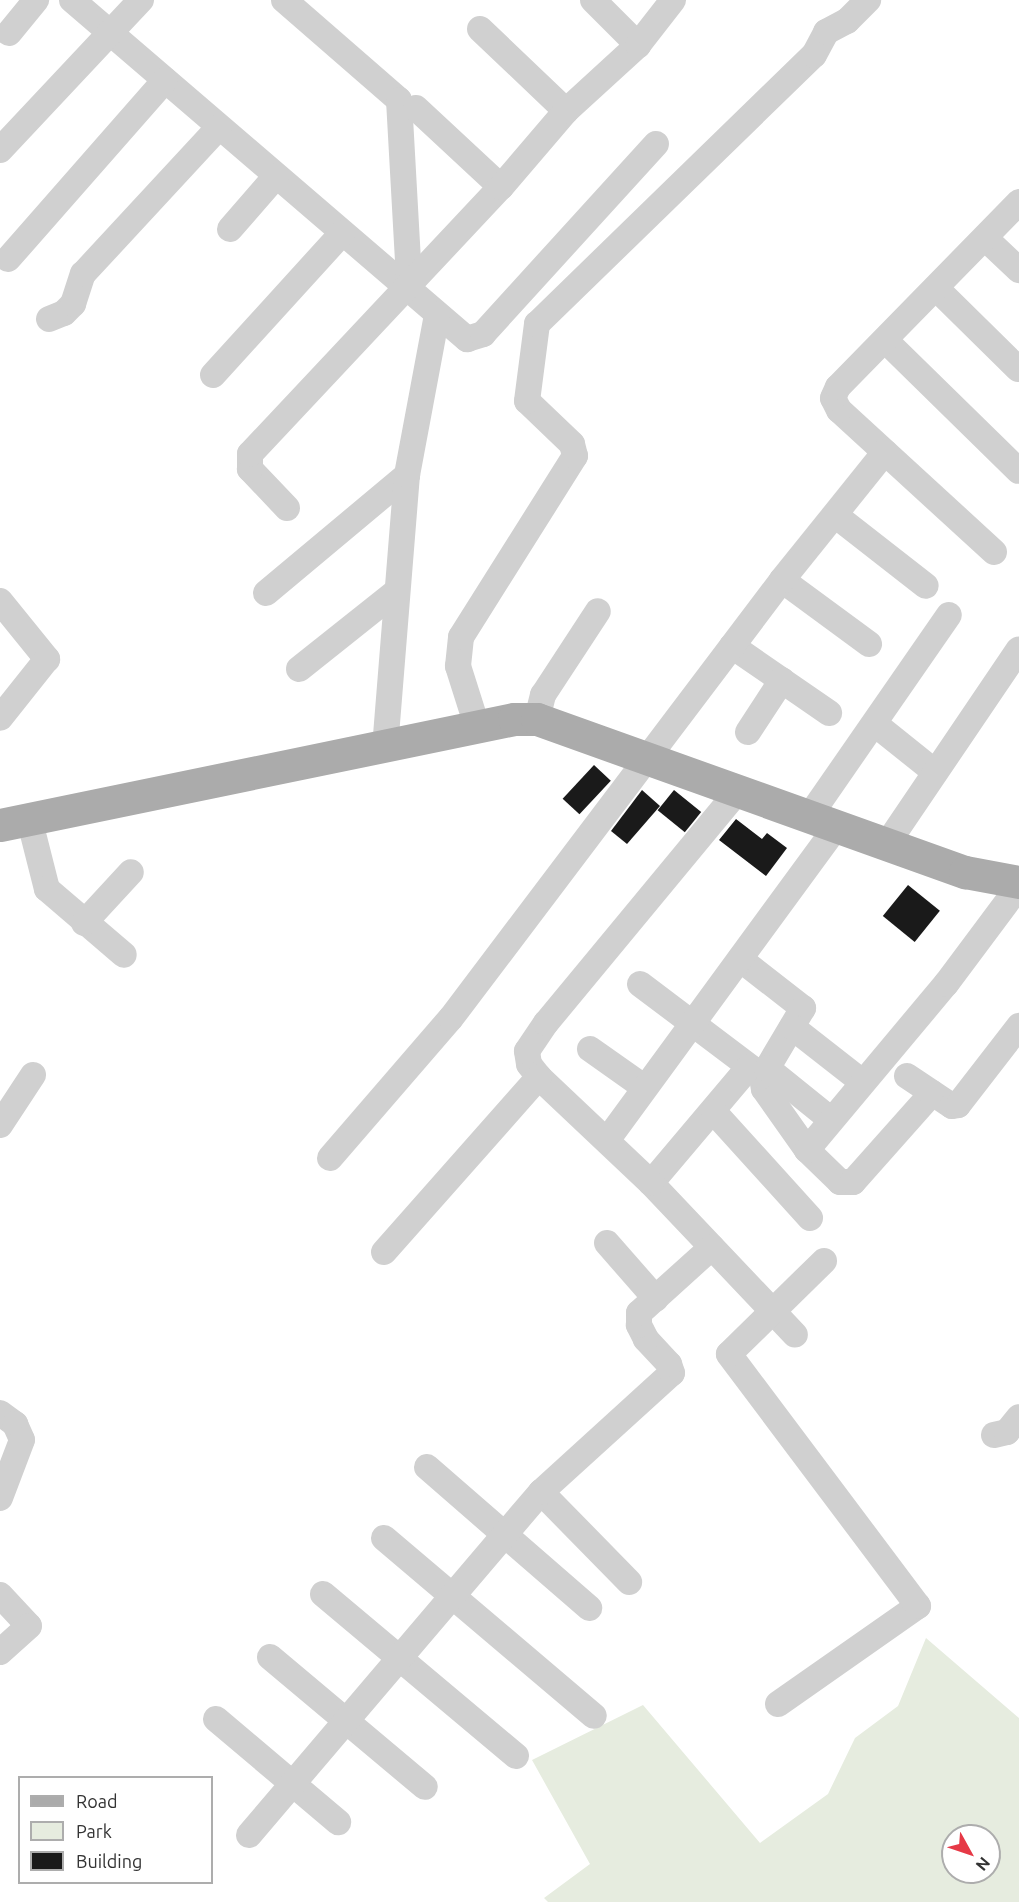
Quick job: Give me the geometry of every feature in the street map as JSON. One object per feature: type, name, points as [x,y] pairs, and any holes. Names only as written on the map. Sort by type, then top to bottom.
[{"type":"main road","points":[[15,821],[385,748],[477,726],[537,719],[824,819],[965,872],[1019,882]]},
{"type":"street","points":[[9,33],[36,0]]},
{"type":"street","points":[[72,0],[342,233],[406,284],[461,336],[479,337],[656,144]]},
{"type":"street","points":[[0,150],[112,35],[141,0]]},
{"type":"street","points":[[284,0],[399,100],[406,284]]},
{"type":"street","points":[[593,0],[638,45]]},
{"type":"street","points":[[287,508],[250,470],[250,454],[406,284],[501,187],[566,111],[638,45],[672,0]]},
{"type":"street","points":[[477,726],[458,666],[460,638],[575,456],[572,444],[527,401],[537,324],[814,55],[826,32],[847,21],[868,0]]},
{"type":"street","points":[[480,29],[566,111]]},
{"type":"street","points":[[8,259],[165,80]]},
{"type":"street","points":[[416,108],[501,187]]},
{"type":"street","points":[[49,319],[64,313],[73,304],[83,274],[219,127]]},
{"type":"street","points":[[230,229],[276,176]]},
{"type":"street","points":[[994,552],[839,410],[833,398],[838,387],[937,289],[1019,202]]},
{"type":"street","points":[[213,375],[342,233]]},
{"type":"street","points":[[985,238],[1019,270]]},
{"type":"street","points":[[937,289],[1018,369]]},
{"type":"street","points":[[385,748],[407,475],[437,315]]},
{"type":"street","points":[[885,340],[1019,471]]},
{"type":"street","points":[[330,1158],[452,1018],[782,580],[885,452]]},
{"type":"street","points":[[266,593],[407,475]]},
{"type":"street","points":[[835,515],[926,586]]},
{"type":"street","points":[[782,580],[869,644]]},
{"type":"street","points":[[299,669],[397,591]]},
{"type":"street","points":[[0,602],[47,659],[0,718]]},
{"type":"street","points":[[537,719],[543,695],[598,611]]},
{"type":"street","points":[[608,1139],[740,959],[824,819],[875,724],[949,615]]},
{"type":"street","points":[[732,646],[829,712]]},
{"type":"street","points":[[887,844],[1019,649]]},
{"type":"street","points":[[748,732],[782,680]]},
{"type":"street","points":[[875,724],[935,772]]},
{"type":"street","points":[[739,790],[531,1042],[529,1064],[539,1077],[608,1139],[795,1335]]},
{"type":"street","points":[[15,821],[47,889],[124,955]]},
{"type":"street","points":[[84,923],[131,872]]},
{"type":"street","points":[[807,1150],[861,1081],[946,984],[1019,886]]},
{"type":"street","points":[[651,1183],[714,1112],[759,1071],[792,1027],[803,1008],[798,1000],[740,959]]},
{"type":"street","points":[[640,984],[692,1025],[830,1119]]},
{"type":"street","points":[[907,1076],[952,1106],[958,1105],[1019,1026]]},
{"type":"street","points":[[792,1027],[861,1081]]},
{"type":"street","points":[[590,1049],[645,1088]]},
{"type":"street","points":[[759,1071],[770,1100],[807,1150],[840,1182],[853,1182],[932,1093]]},
{"type":"street","points":[[0,1125],[33,1075]]},
{"type":"street","points":[[384,1252],[539,1077]]},
{"type":"street","points":[[714,1112],[810,1218]]},
{"type":"street","points":[[607,1243],[656,1299]]},
{"type":"street","points":[[249,1835],[541,1492],[672,1373],[669,1364],[639,1325],[639,1313],[712,1247]]},
{"type":"street","points":[[778,1704],[918,1606],[729,1354],[824,1261]]},
{"type":"street","points":[[0,1413],[15,1424],[22,1440],[0,1498]]},
{"type":"street","points":[[994,1435],[1007,1432],[1019,1417]]},
{"type":"street","points":[[427,1467],[506,1533],[589,1608]]},
{"type":"street","points":[[541,1492],[629,1582]]},
{"type":"street","points":[[384,1538],[594,1716]]},
{"type":"street","points":[[323,1594],[400,1656],[516,1756]]},
{"type":"street","points":[[0,1595],[29,1626],[0,1652]]},
{"type":"street","points":[[270,1657],[425,1787]]},
{"type":"street","points":[[216,1719],[338,1822]]},
{"type":"green space","points":[[926,1638],[1019,1718],[1019,1902],[548,1902],[544,1898],[590,1864],[532,1760],[643,1705],[760,1843],[828,1794],[855,1738],[898,1706]]},
{"type":"building","points":[[594,765],[611,781],[579,814],[563,799]]},
{"type":"building","points":[[642,790],[660,806],[627,844],[611,831]]},
{"type":"building","points":[[674,790],[701,812],[685,832],[658,810]]},
{"type":"building","points":[[736,819],[762,839],[767,833],[787,848],[766,876],[719,840]]},
{"type":"building","points":[[908,885],[940,911],[915,942],[883,916]]}]
